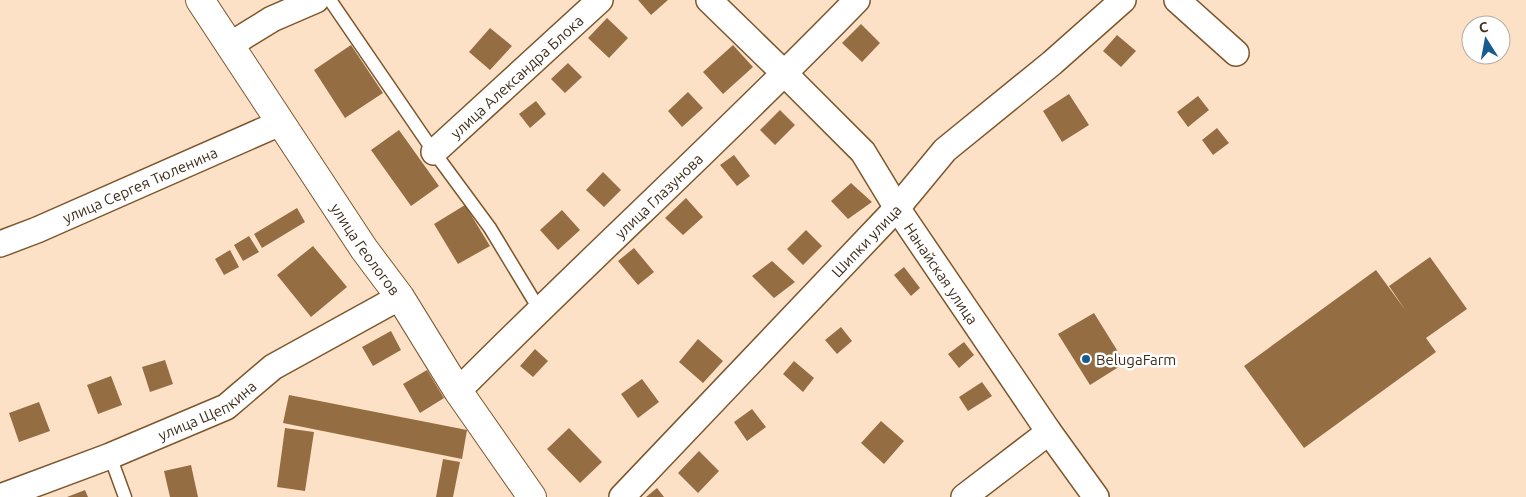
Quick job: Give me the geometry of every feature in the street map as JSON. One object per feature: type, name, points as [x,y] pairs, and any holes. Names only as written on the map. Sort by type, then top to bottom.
[{"type":"street","name":"улица Геологов","points":[[200,0],[364,249],[400,297],[458,391],[532,497]]},
{"type":"street","points":[[230,45],[272,19],[316,0]]},
{"type":"street","name":"улица Александра Блока","points":[[434,152],[600,0]]},
{"type":"street","name":"Нанайская улица","points":[[709,0],[863,152],[897,208],[1049,432],[1096,497]]},
{"type":"street","name":"улица Глазунова","points":[[458,391],[539,309],[785,74],[857,0]]},
{"type":"street","name":"Шипки улица","points":[[622,497],[897,208],[945,150],[1052,63],[1123,0]]},
{"type":"street","points":[[1177,0],[1236,53]]},
{"type":"street","name":"улица Сергея Тюленина","points":[[0,244],[37,230],[280,123]]},
{"type":"street","name":"улица Щепкина","points":[[0,497],[110,456],[226,407],[273,367],[400,297]]},
{"type":"street","points":[[964,497],[1049,432]]},
{"type":"lane","points":[[330,0],[434,152],[490,228],[539,309]]},
{"type":"lane","points":[[110,456],[126,497]]},
{"type":"building","points":[[638,0],[668,0],[651,15]]},
{"type":"building","points":[[607,18],[628,38],[609,58],[588,38]]},
{"type":"building","points":[[861,24],[880,43],[862,62],[842,43]]},
{"type":"building","points":[[490,28],[512,46],[490,70],[469,52]]},
{"type":"building","points":[[1117,35],[1136,51],[1121,67],[1103,51]]},
{"type":"building","points":[[351,45],[383,93],[345,118],[314,70]]},
{"type":"building","points":[[733,45],[753,67],[723,94],[703,72]]},
{"type":"building","points":[[568,63],[582,77],[565,93],[551,79]]},
{"type":"building","points":[[688,92],[703,108],[682,127],[668,111]]},
{"type":"building","points":[[1069,94],[1089,125],[1062,142],[1043,111]]},
{"type":"building","points":[[1198,96],[1209,110],[1188,127],[1177,112]]},
{"type":"building","points":[[536,101],[546,114],[530,128],[519,114]]},
{"type":"building","points":[[780,110],[795,125],[775,145],[760,130]]},
{"type":"building","points":[[1217,128],[1229,143],[1213,155],[1202,140]]},
{"type":"building","points":[[399,130],[439,186],[411,206],[371,150]]},
{"type":"building","points":[[734,155],[750,176],[737,186],[720,165]]},
{"type":"building","points":[[603,172],[621,190],[604,207],[586,190]]},
{"type":"building","points":[[851,183],[872,202],[848,219],[831,201]]},
{"type":"building","points":[[686,198],[703,217],[683,235],[665,218]]},
{"type":"building","points":[[465,205],[490,246],[458,264],[434,224]]},
{"type":"building","points":[[297,208],[305,222],[262,248],[254,234]]},
{"type":"building","points":[[562,210],[580,230],[558,250],[540,230]]},
{"type":"building","points":[[806,230],[822,246],[803,265],[787,249]]},
{"type":"building","points":[[249,236],[259,252],[243,261],[234,245]]},
{"type":"building","points":[[313,246],[347,287],[311,317],[277,275]]},
{"type":"building","points":[[634,248],[654,272],[638,285],[618,261]]},
{"type":"building","points":[[230,250],[239,267],[224,275],[215,259]]},
{"type":"building","points":[[1430,257],[1467,309],[1426,338],[1436,352],[1304,448],[1244,366],[1376,270],[1406,311],[1389,286]]},
{"type":"building","points":[[772,261],[795,282],[774,298],[752,276]]},
{"type":"building","points":[[904,267],[920,288],[911,296],[894,275]]},
{"type":"building","points":[[1094,313],[1125,363],[1090,385],[1058,334]]},
{"type":"building","points":[[841,327],[852,341],[837,354],[825,340]]},
{"type":"building","points":[[391,331],[401,350],[373,366],[362,347]]},
{"type":"building","points":[[698,339],[723,361],[703,383],[679,362]]},
{"type":"building","points":[[964,342],[974,355],[959,368],[948,354]]},
{"type":"building","points":[[535,349],[548,361],[533,377],[520,366]]},
{"type":"building","points":[[165,360],[173,384],[150,392],[142,367]]},
{"type":"building","points":[[794,361],[814,378],[803,392],[783,374]]},
{"type":"building","points":[[427,370],[444,398],[420,413],[403,384]]},
{"type":"building","points":[[111,376],[122,405],[98,414],[87,385]]},
{"type":"building","points":[[642,379],[659,402],[638,418],[621,394]]},
{"type":"building","points":[[982,382],[992,396],[968,411],[959,397]]},
{"type":"building","points":[[289,395],[467,430],[462,459],[283,423]]},
{"type":"building","points":[[39,402],[50,431],[19,442],[9,413]]},
{"type":"building","points":[[752,409],[766,427],[747,441],[734,422]]},
{"type":"building","points":[[881,421],[904,441],[884,464],[861,443]]},
{"type":"building","points":[[285,428],[314,432],[305,491],[277,487]]},
{"type":"building","points":[[569,428],[602,462],[580,483],[547,449]]},
{"type":"building","points":[[699,451],[719,471],[698,493],[678,473]]},
{"type":"building","points":[[443,459],[460,462],[453,497],[436,497]]},
{"type":"building","points":[[191,465],[198,497],[170,497],[164,471]]},
{"type":"building","points":[[657,488],[664,497],[646,497]]},
{"type":"building","points":[[85,490],[88,497],[67,497]]},
{"type":"place","name":"BelugaFarm","points":[[1086,359]]}]
